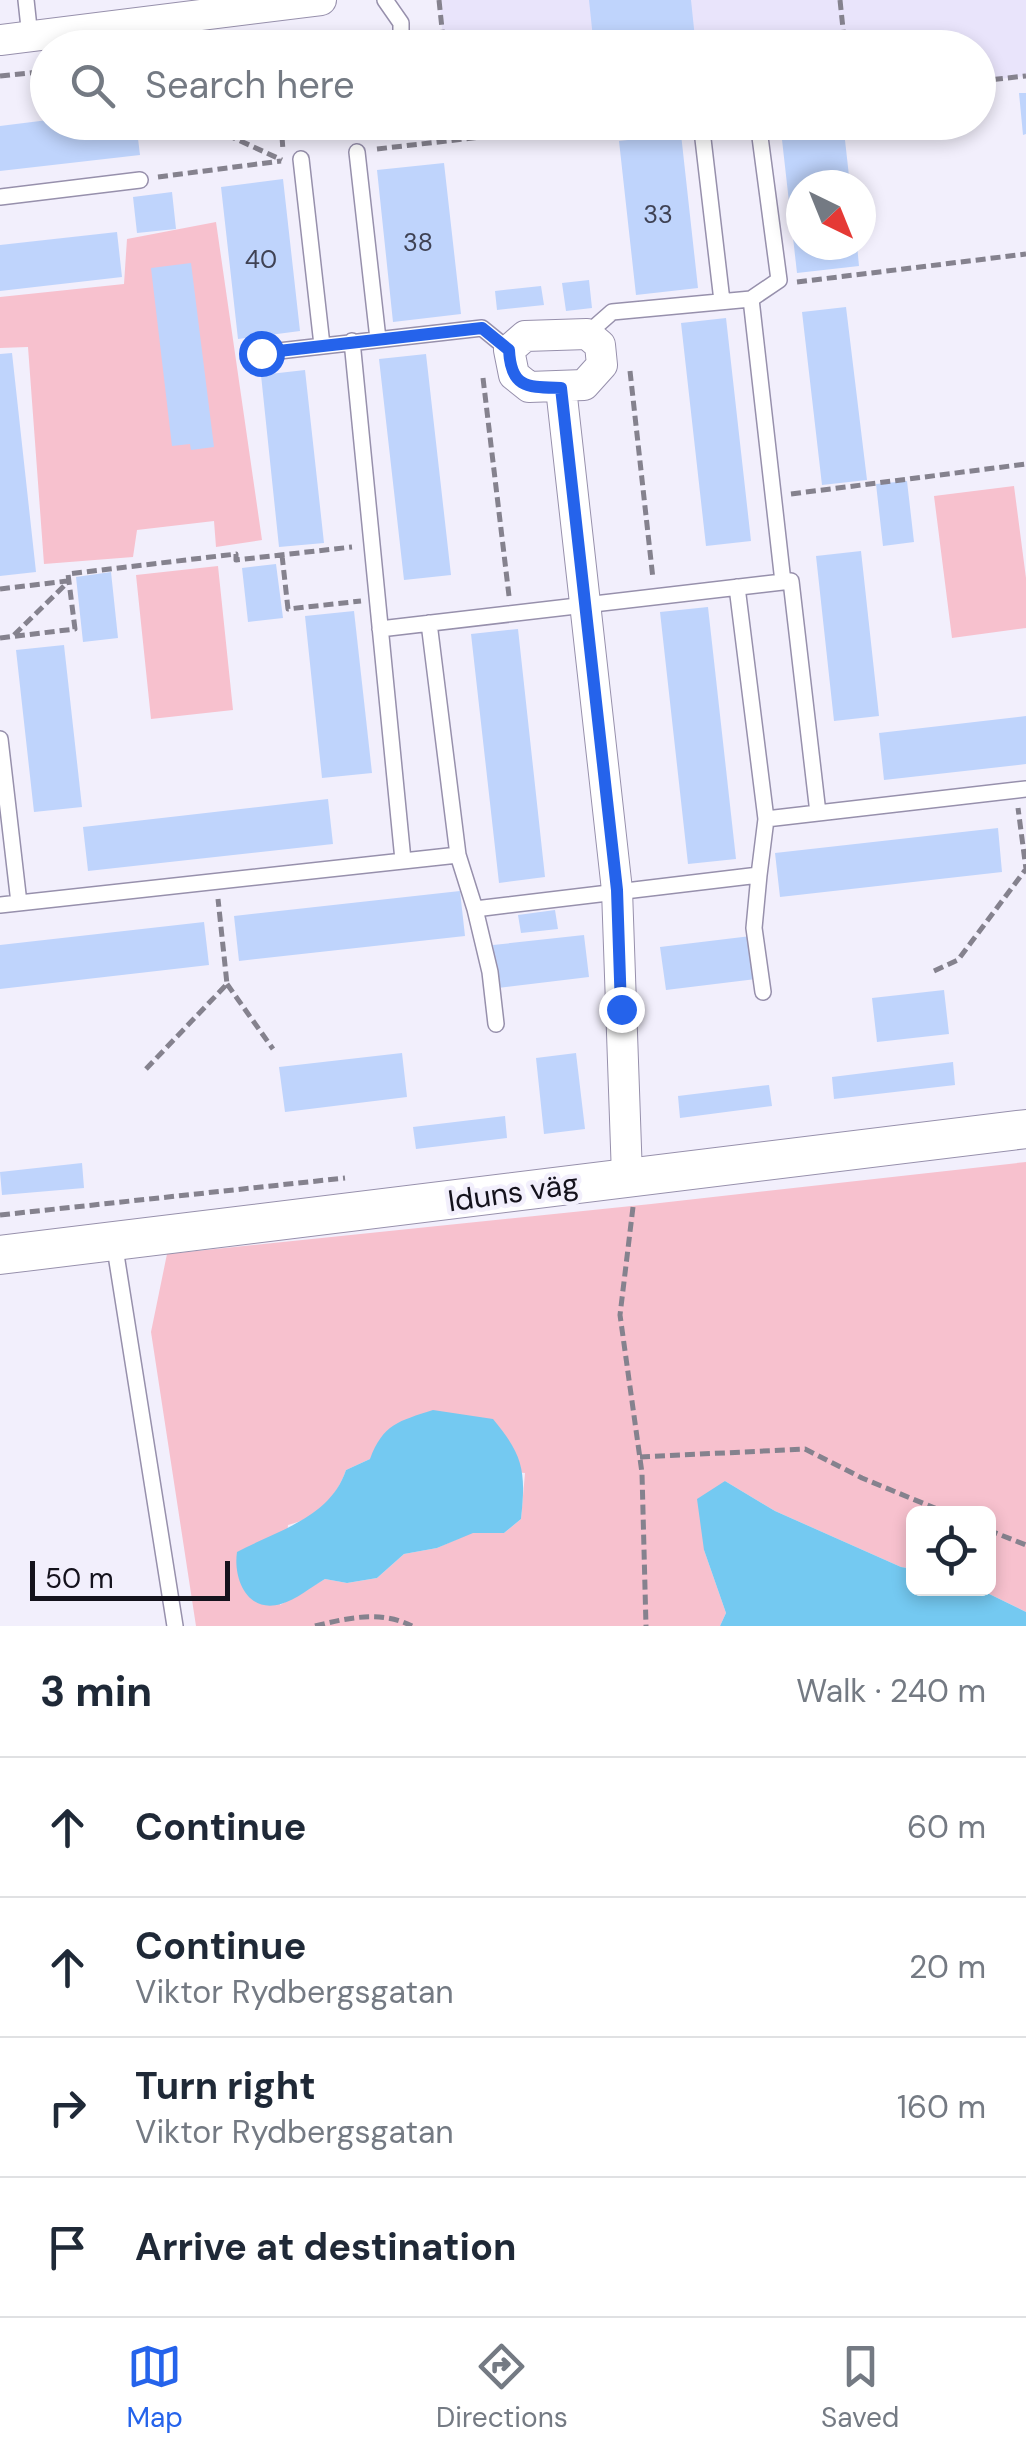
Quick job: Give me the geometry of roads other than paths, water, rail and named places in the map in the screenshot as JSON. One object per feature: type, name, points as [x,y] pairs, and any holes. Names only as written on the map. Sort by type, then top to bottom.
[{"type":"street","points":[[96,30],[321,0]]},
{"type":"street","points":[[587,334],[600,344],[602,365],[584,385],[529,387],[521,383],[510,367],[509,350],[525,336],[587,334]]},
{"type":"street","points":[[561,388],[617,890],[627,1176]]},
{"type":"street","name":"Iduns väg","points":[[0,1256],[1026,1129]]},
{"type":"lane","points":[[15,38],[26,0]]},
{"type":"lane","points":[[386,0],[401,30]]},
{"type":"lane","points":[[702,140],[722,301]]},
{"type":"lane","points":[[587,334],[612,312],[751,298],[779,280],[760,140]]},
{"type":"lane","points":[[357,152],[378,338]]},
{"type":"lane","points":[[301,159],[322,345]]},
{"type":"lane","points":[[0,197],[140,180]]},
{"type":"lane","points":[[751,298],[784,582]]},
{"type":"lane","points":[[261,353],[482,328],[509,350]]},
{"type":"lane","points":[[352,341],[403,860]]},
{"type":"lane","points":[[380,629],[791,581],[818,813]]},
{"type":"lane","points":[[737,587],[766,819],[754,928],[763,992]]},
{"type":"lane","points":[[429,623],[458,854],[490,972],[496,1024]]},
{"type":"lane","points":[[0,739],[18,903]]},
{"type":"lane","points":[[766,819],[1021,789]]},
{"type":"lane","points":[[0,905],[458,854]]},
{"type":"lane","points":[[475,909],[759,875]]},
{"type":"lane","points":[[114,1242],[174,1626]]},
{"type":"water","points":[[433,1410],[493,1419],[520,1465],[521,1519],[504,1533],[473,1533],[437,1548],[404,1554],[377,1578],[347,1583],[325,1579],[298,1596],[269,1606],[251,1599],[240,1583],[237,1552],[315,1511],[328,1500],[346,1470],[370,1459],[387,1431]]},
{"type":"water","points":[[725,1481],[775,1511],[906,1568],[906,1596],[993,1596],[1026,1612],[1026,1626],[720,1626],[726,1613],[704,1550],[697,1499]]}]
